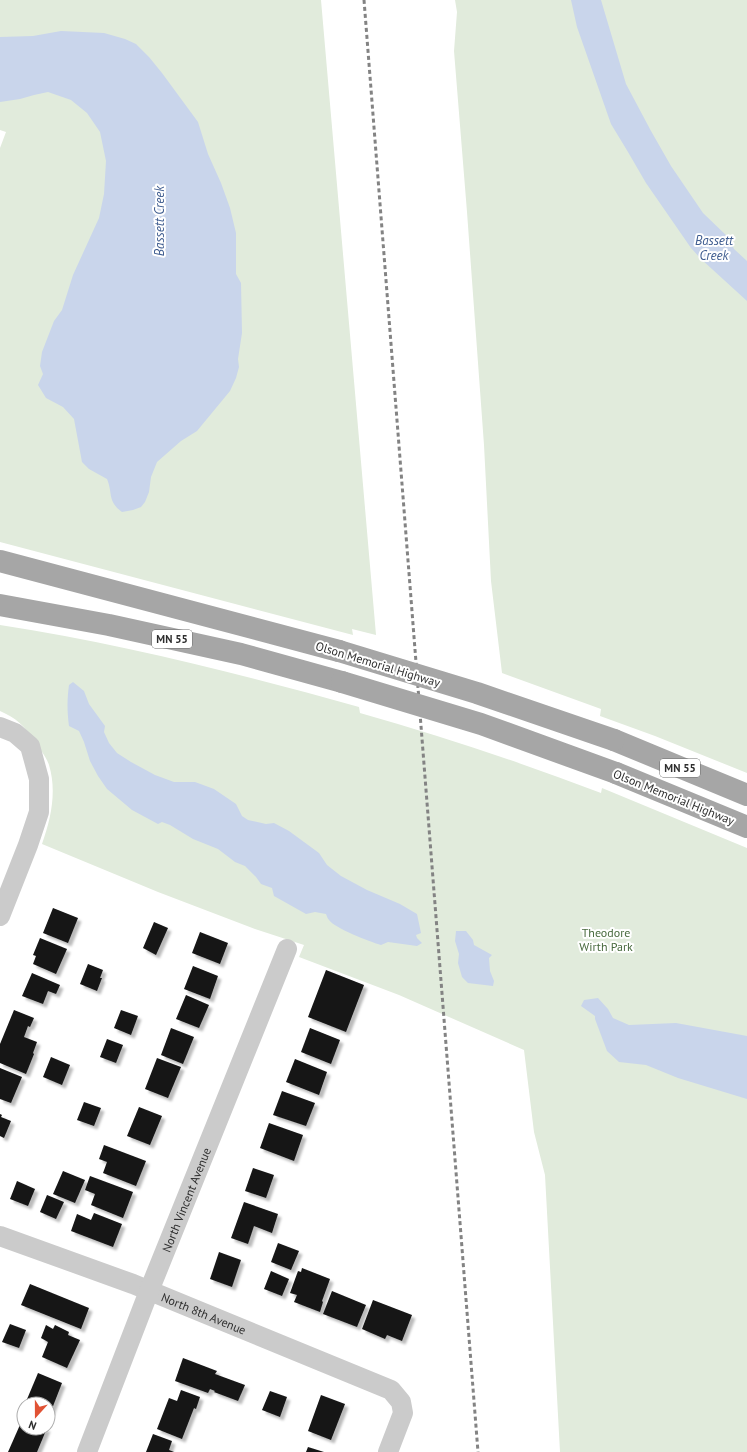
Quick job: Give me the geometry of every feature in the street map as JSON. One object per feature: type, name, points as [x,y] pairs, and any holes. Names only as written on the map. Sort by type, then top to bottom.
[{"type":"main road","name":"Olson Memorial Highway","points":[[0,561],[339,651],[477,693],[614,740],[747,795]]},
{"type":"main road","name":"Olson Memorial Highway","points":[[0,605],[109,625],[241,654],[342,682],[482,724],[616,773],[747,827]]},
{"type":"street","points":[[0,727],[15,733],[30,746],[39,780],[39,812],[28,845],[0,916]]},
{"type":"street","name":"North Vincent Avenue","points":[[87,1452],[149,1291],[287,949]]},
{"type":"street","name":"North 8th Avenue","points":[[0,1236],[149,1291],[391,1390],[401,1402],[403,1413],[388,1452]]},
{"type":"green space","points":[[0,0],[321,0],[376,635],[352,629],[353,635],[0,542],[0,148],[6,132],[0,130]]},
{"type":"green space","points":[[455,0],[747,0],[747,773],[655,736],[600,716],[601,709],[502,673],[491,581],[484,445],[454,51],[457,12]]},
{"type":"green space","name":"Theodore Wirth Park","points":[[0,625],[91,641],[181,661],[359,707],[360,713],[482,750],[601,793],[602,788],[747,848],[747,1452],[560,1452],[545,1175],[534,1132],[524,1050],[399,995],[299,957],[304,945],[255,929],[158,892],[42,844],[52,805],[53,785],[46,758],[27,731],[20,723],[0,711]]},
{"type":"water","name":"Bassett Creek","points":[[571,0],[601,0],[626,84],[651,131],[671,166],[703,213],[729,238],[734,249],[747,261],[747,301],[691,248],[646,183],[611,124],[577,27]]},
{"type":"water","points":[[61,31],[104,33],[125,39],[136,44],[149,57],[198,122],[208,154],[230,208],[236,233],[236,274],[241,283],[242,333],[238,359],[239,367],[236,378],[230,391],[197,431],[181,441],[157,462],[151,477],[149,492],[141,507],[122,512],[117,508],[112,500],[107,479],[89,469],[82,462],[74,419],[63,407],[46,398],[38,385],[43,374],[40,366],[42,352],[54,321],[62,310],[73,275],[99,218],[104,194],[106,161],[100,132],[87,113],[71,100],[48,92],[0,102],[0,37],[33,36]]},
{"type":"water","points":[[73,682],[84,691],[89,704],[105,726],[104,732],[109,743],[117,753],[155,775],[174,782],[195,782],[214,789],[236,804],[242,816],[248,820],[266,824],[274,823],[289,831],[319,853],[327,865],[341,876],[367,890],[400,904],[417,914],[421,933],[416,935],[422,943],[417,946],[388,942],[381,945],[338,927],[327,918],[326,914],[315,912],[306,914],[274,896],[272,888],[261,884],[245,866],[235,862],[218,849],[193,839],[170,825],[162,822],[158,824],[132,810],[107,789],[90,761],[79,731],[69,726],[68,695],[69,685]]},
{"type":"water","points":[[456,931],[466,931],[473,940],[474,945],[492,955],[489,958],[490,971],[494,981],[493,986],[468,983],[462,977],[458,963],[459,954],[455,941]]},
{"type":"water","points":[[598,998],[608,1009],[613,1018],[629,1025],[676,1023],[747,1036],[747,1099],[678,1078],[646,1065],[619,1062],[607,1051],[595,1016],[581,1006],[584,1000]]},
{"type":"building","points":[[53,908],[78,918],[68,943],[43,933]]},
{"type":"building","points":[[154,922],[168,928],[156,955],[143,948]]},
{"type":"building","points":[[200,932],[228,943],[220,964],[192,953]]},
{"type":"building","points":[[40,938],[67,949],[56,974],[33,964],[36,956],[33,955]]},
{"type":"building","points":[[88,964],[103,970],[100,978],[102,978],[97,991],[80,984]]},
{"type":"building","points":[[193,966],[218,976],[210,999],[184,989]]},
{"type":"building","points":[[326,970],[364,985],[346,1032],[308,1017]]},
{"type":"building","points":[[32,973],[60,985],[56,994],[48,991],[43,1004],[22,996]]},
{"type":"building","points":[[186,995],[209,1005],[199,1028],[176,1019]]},
{"type":"building","points":[[14,1010],[34,1018],[30,1027],[28,1026],[24,1037],[37,1042],[26,1074],[0,1063],[0,1044]]},
{"type":"building","points":[[121,1010],[138,1016],[131,1035],[114,1028]]},
{"type":"building","points":[[171,1028],[194,1037],[183,1064],[161,1055]]},
{"type":"building","points":[[310,1028],[340,1040],[331,1064],[301,1052]]},
{"type":"building","points":[[107,1039],[123,1045],[116,1063],[100,1057]]},
{"type":"building","points":[[51,1057],[70,1065],[62,1085],[43,1077]]},
{"type":"building","points":[[157,1058],[181,1067],[168,1098],[145,1089]]},
{"type":"building","points":[[295,1059],[327,1072],[319,1095],[286,1082]]},
{"type":"building","points":[[0,1068],[22,1077],[11,1103],[0,1099]]},
{"type":"building","points":[[282,1091],[315,1103],[306,1126],[273,1115]]},
{"type":"building","points":[[84,1102],[101,1108],[94,1126],[77,1120]]},
{"type":"building","points":[[139,1107],[162,1116],[150,1145],[127,1136]]},
{"type":"building","points":[[0,1114],[2,1115],[1,1117],[11,1121],[4,1138],[0,1136]]},
{"type":"building","points":[[269,1123],[303,1135],[294,1161],[260,1148]]},
{"type":"building","points":[[104,1145],[146,1161],[136,1186],[103,1173],[107,1162],[99,1159]]},
{"type":"building","points":[[253,1168],[274,1175],[266,1198],[245,1191]]},
{"type":"building","points":[[63,1171],[85,1180],[75,1203],[53,1194]]},
{"type":"building","points":[[90,1176],[133,1192],[123,1218],[91,1205],[95,1194],[85,1190]]},
{"type":"building","points":[[17,1181],[35,1189],[28,1206],[10,1199]]},
{"type":"building","points":[[47,1195],[64,1202],[56,1219],[40,1212]]},
{"type":"building","points":[[244,1202],[278,1214],[272,1233],[254,1226],[248,1244],[231,1238]]},
{"type":"building","points":[[94,1213],[122,1224],[113,1247],[71,1231],[77,1214],[91,1220]]},
{"type":"building","points":[[278,1243],[299,1251],[291,1270],[271,1262]]},
{"type":"building","points":[[219,1252],[241,1260],[232,1287],[210,1279]]},
{"type":"building","points":[[302,1268],[330,1279],[322,1301],[320,1312],[294,1302],[297,1295],[290,1293],[298,1271],[301,1272]]},
{"type":"building","points":[[271,1271],[289,1279],[282,1296],[264,1289]]},
{"type":"building","points":[[30,1284],[89,1308],[81,1329],[21,1305]]},
{"type":"building","points":[[332,1291],[366,1305],[357,1327],[323,1314]]},
{"type":"building","points":[[373,1300],[412,1315],[402,1341],[387,1335],[385,1339],[362,1329]]},
{"type":"building","points":[[10,1324],[26,1330],[19,1348],[2,1342]]},
{"type":"building","points":[[46,1325],[53,1329],[55,1325],[69,1332],[68,1335],[80,1340],[67,1368],[42,1357],[48,1342],[41,1338]]},
{"type":"building","points":[[183,1358],[217,1371],[215,1374],[245,1385],[238,1401],[210,1389],[208,1393],[175,1381]]},
{"type":"building","points":[[38,1373],[62,1383],[56,1398],[56,1396],[28,1396]]},
{"type":"building","points":[[181,1390],[200,1397],[182,1439],[157,1429],[169,1398],[177,1401]]},
{"type":"building","points":[[270,1391],[287,1397],[280,1417],[262,1410]]},
{"type":"building","points":[[321,1395],[345,1404],[331,1440],[308,1431]]},
{"type":"building","points":[[16,1434],[16,1436],[44,1436],[37,1452],[8,1452]]},
{"type":"building","points":[[153,1434],[172,1441],[169,1450],[174,1452],[146,1452]]},
{"type":"building","points":[[308,1447],[324,1452],[306,1452]]},
{"type":"railway","points":[[364,0],[478,1452]]}]
